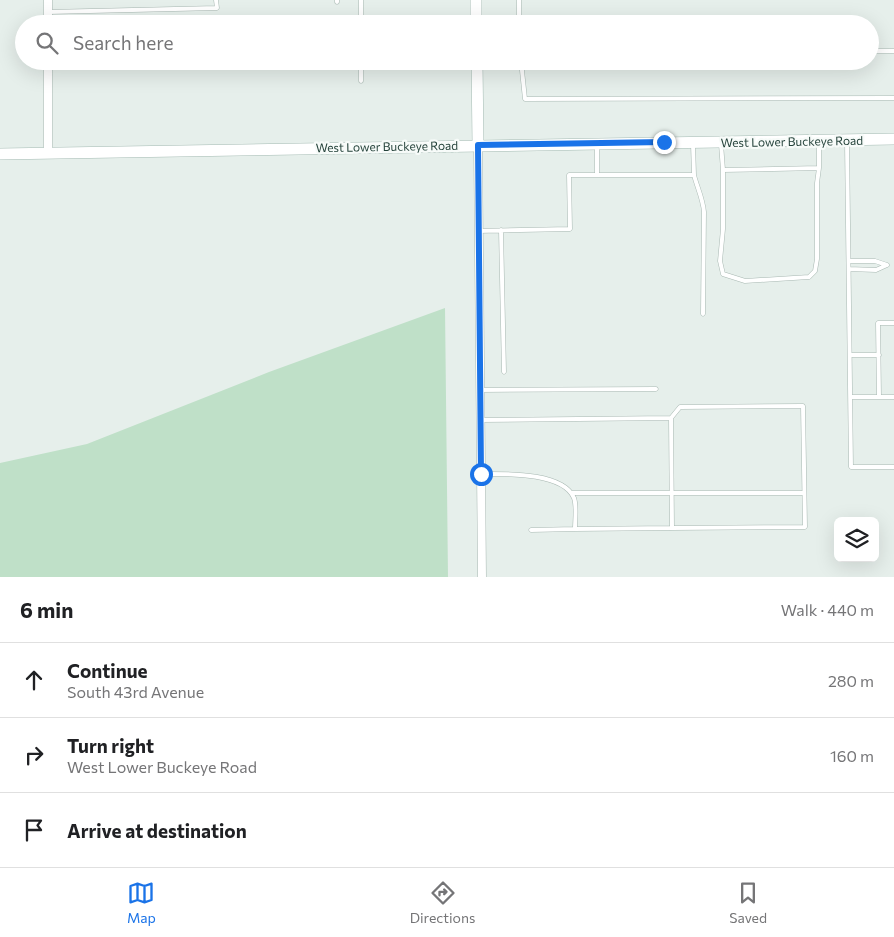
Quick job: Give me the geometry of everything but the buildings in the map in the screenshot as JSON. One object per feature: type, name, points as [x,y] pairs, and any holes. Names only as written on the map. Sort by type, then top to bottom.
[{"type":"main road","points":[[476,0],[476,15]]},
{"type":"main road","points":[[476,70],[478,145]]},
{"type":"main road","name":"West Lower Buckeye Road","points":[[0,154],[894,139]]},
{"type":"street","points":[[48,0],[48,12]]},
{"type":"street","points":[[48,70],[48,153]]},
{"type":"street","points":[[478,145],[482,577]]},
{"type":"lane","points":[[48,12],[216,8],[216,0]]},
{"type":"lane","points":[[361,0],[361,15]]},
{"type":"lane","points":[[519,0],[519,15]]},
{"type":"lane","points":[[879,51],[894,51]]},
{"type":"lane","points":[[360,81],[361,70]]},
{"type":"lane","points":[[521,70],[525,98],[894,98]]},
{"type":"lane","points":[[721,142],[723,229],[720,261],[723,274],[745,281],[809,277],[814,271],[817,259],[819,140]]},
{"type":"lane","points":[[847,140],[851,467],[894,467]]},
{"type":"lane","points":[[693,142],[694,175],[704,212],[703,314]]},
{"type":"lane","points":[[597,143],[598,175]]},
{"type":"lane","points":[[723,170],[819,168]]},
{"type":"lane","points":[[478,231],[570,229],[569,175],[694,175]]},
{"type":"lane","points":[[502,230],[504,372]]},
{"type":"lane","points":[[849,261],[875,261],[887,265],[876,270],[849,269]]},
{"type":"lane","points":[[880,397],[878,323],[894,323]]},
{"type":"lane","points":[[850,355],[879,355]]},
{"type":"lane","points":[[480,390],[656,389]]},
{"type":"lane","points":[[851,397],[894,397]]},
{"type":"lane","points":[[531,530],[575,529],[672,528],[805,526],[803,406],[680,407],[671,418],[672,528]]},
{"type":"lane","points":[[481,420],[671,418]]},
{"type":"lane","points":[[481,474],[530,475],[569,489],[575,499],[575,529]]},
{"type":"lane","points":[[571,493],[804,493]]},
{"type":"green space","points":[[445,308],[448,577],[0,577],[0,463],[87,444],[269,372]]},
{"type":"route","points":[[481,474],[478,145],[664,142]]}]
